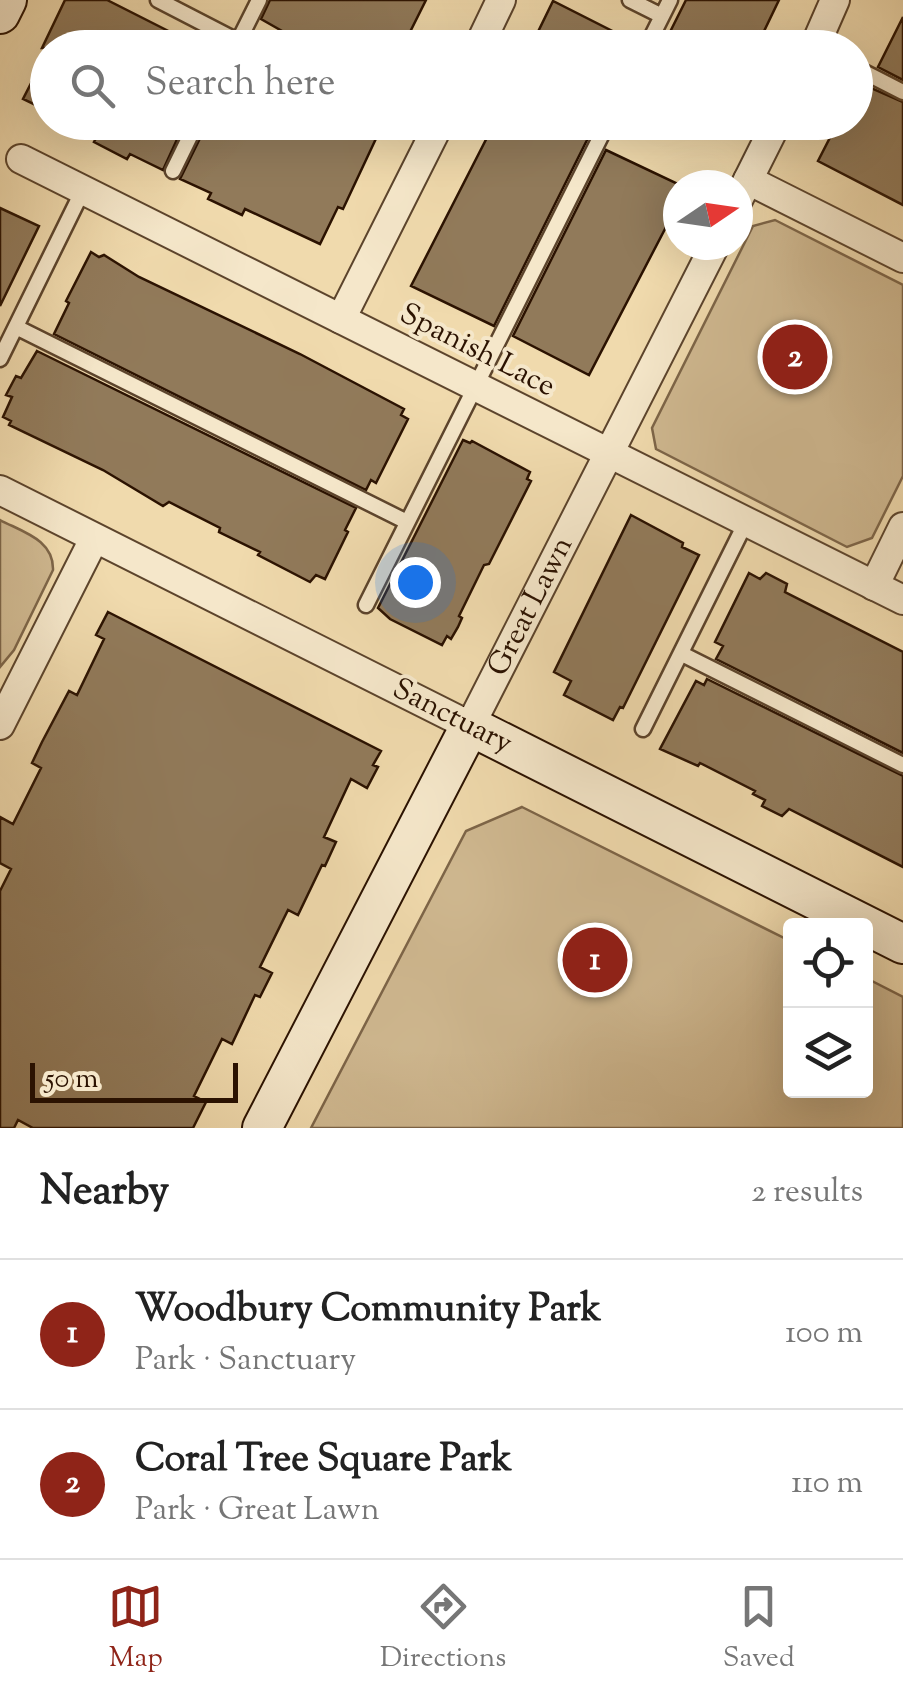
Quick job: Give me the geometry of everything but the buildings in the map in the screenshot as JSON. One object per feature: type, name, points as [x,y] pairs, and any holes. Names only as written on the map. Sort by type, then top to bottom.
[{"type":"street","points":[[0,14],[7,0]]},
{"type":"street","points":[[487,30],[502,0]]},
{"type":"street","points":[[823,30],[836,0]]},
{"type":"street","points":[[341,319],[431,140]]},
{"type":"street","points":[[753,170],[768,140]]},
{"type":"street","name":"Spanish Lace","points":[[22,160],[903,600]]},
{"type":"street","points":[[753,194],[903,258]]},
{"type":"street","name":"Great Lawn","points":[[262,1128],[707,260]]},
{"type":"street","name":"Sanctuary","points":[[0,490],[903,944]]},
{"type":"street","points":[[874,586],[903,527]]},
{"type":"street","points":[[0,725],[94,538]]},
{"type":"lane","points":[[158,0],[214,30]]},
{"type":"lane","points":[[248,30],[260,0]]},
{"type":"lane","points":[[630,0],[662,16]]},
{"type":"lane","points":[[655,30],[670,0]]},
{"type":"lane","points":[[873,77],[903,92]]},
{"type":"lane","points":[[172,171],[188,140]]},
{"type":"lane","points":[[366,605],[599,140]]},
{"type":"lane","points":[[0,359],[83,190]]},
{"type":"lane","points":[[16,327],[406,522]]},
{"type":"lane","points":[[644,729],[746,522]]},
{"type":"lane","points":[[682,654],[903,765]]},
{"type":"shaded area","points":[[775,220],[903,285],[903,476],[872,538],[847,547],[656,449],[652,428],[736,260],[753,260],[753,226]]},
{"type":"shaded area","points":[[0,520],[43,544],[53,570],[14,650],[0,667]]},
{"type":"shaded area","points":[[522,807],[783,938],[783,1098],[873,1098],[873,982],[903,997],[903,1128],[311,1128],[466,831]]},
{"type":"place","name":"Coral Tree Square Park","points":[[795,357]]},
{"type":"place","name":"Woodbury Community Park","points":[[595,960]]}]
